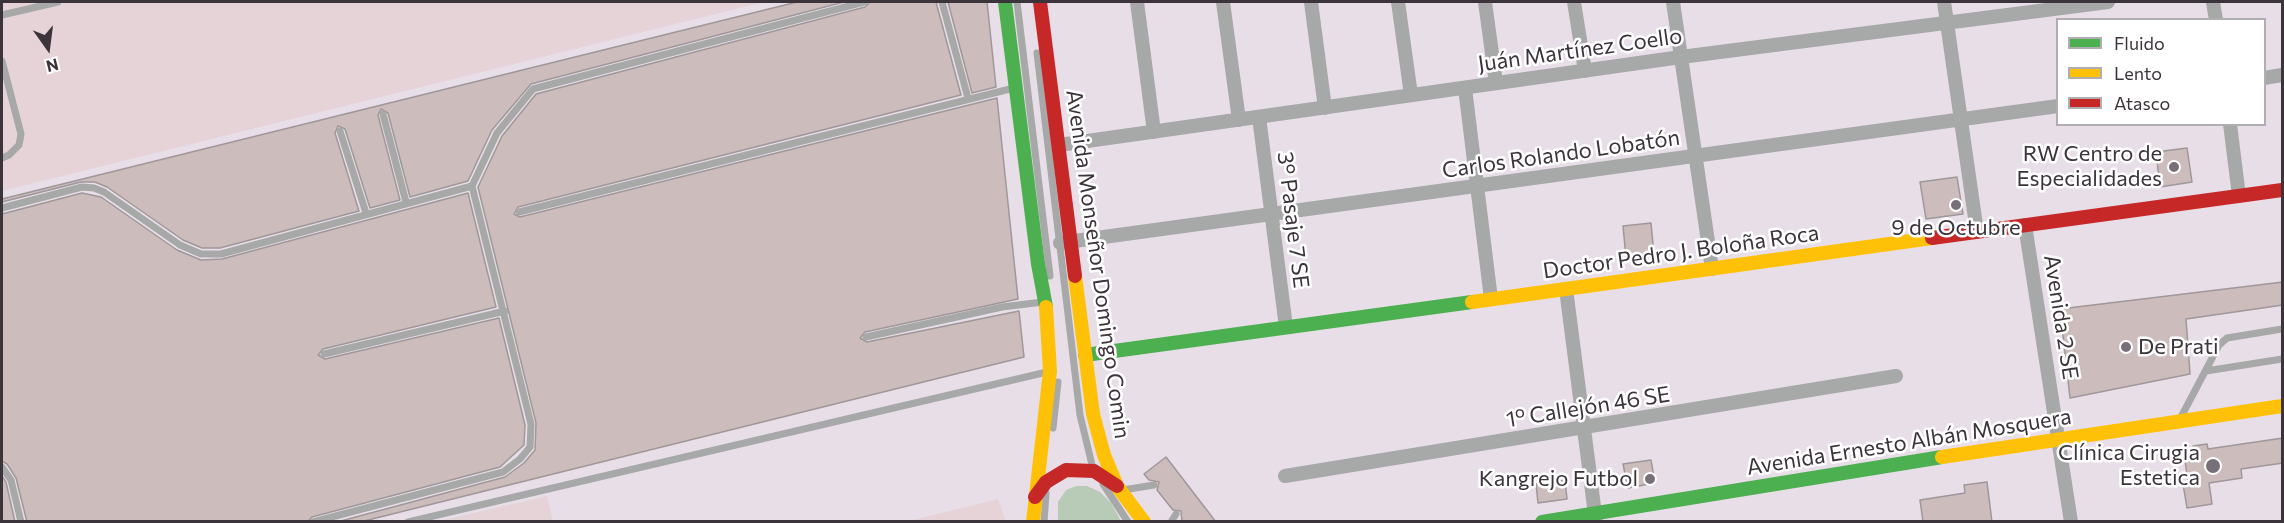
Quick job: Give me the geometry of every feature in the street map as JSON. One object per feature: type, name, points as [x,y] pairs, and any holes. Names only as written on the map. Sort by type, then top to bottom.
[{"type":"street","points":[[1005,2],[1054,371],[1033,522]]},
{"type":"street","name":"Avenida Monseñor Domingo Comin","points":[[1040,2],[1059,145],[1065,243],[1098,438],[1119,488],[1144,522]]},
{"type":"street","points":[[1137,2],[1154,132]]},
{"type":"street","points":[[1223,2],[1239,120]]},
{"type":"street","points":[[1311,2],[1325,108]]},
{"type":"street","points":[[1398,2],[1411,95]]},
{"type":"street","points":[[1485,2],[1496,83]]},
{"type":"street","points":[[1574,2],[1584,71]]},
{"type":"street","points":[[1673,2],[1712,269]]},
{"type":"street","points":[[1944,2],[1977,232]]},
{"type":"street","name":"Juán Martínez Coello","points":[[1059,145],[1681,57],[2108,2]]},
{"type":"street","points":[[2213,2],[2216,18]]},
{"type":"street","points":[[2266,78],[2283,75]]},
{"type":"street","points":[[1465,88],[1491,299]]},
{"type":"street","name":"Carlos Rolando Lobatón","points":[[1065,243],[2056,106]]},
{"type":"street","name":"3° Pasaje 7 SE","points":[[1259,117],[1286,327]]},
{"type":"street","points":[[2230,126],[2239,196]]},
{"type":"street","name":"Doctor Pedro J. Boloña Roca","points":[[1085,355],[2283,190]]},
{"type":"street","name":"Avenida 2 SE","points":[[2025,225],[2060,438],[2071,522]]},
{"type":"street","points":[[1566,288],[1595,518]]},
{"type":"street","name":"1º Callejón 46 SE","points":[[1286,477],[1896,376]]},
{"type":"street","name":"Avenida Ernesto Albán Mosquera","points":[[1542,522],[1595,518],[2060,438],[2283,406]]},
{"type":"street","points":[[1035,497],[1047,477],[1066,470],[1094,471],[1119,488]]},
{"type":"lane","points":[[2,15],[58,2]]},
{"type":"lane","points":[[313,522],[502,472],[520,459],[530,447],[531,424],[505,310],[472,186],[497,133],[533,89],[864,2]]},
{"type":"lane","points":[[942,2],[968,98]]},
{"type":"lane","name":"Avenida Monseñor Domingo Comin","points":[[1017,2],[1056,327]]},
{"type":"lane","name":"Avenida Monseñor Domingo Comin","points":[[1036,48],[1065,243],[1080,415],[1094,471],[1128,522]]},
{"type":"lane","points":[[2,61],[21,134],[19,145],[9,155],[2,158]]},
{"type":"lane","points":[[519,212],[968,98],[1017,88]]},
{"type":"lane","points":[[383,114],[406,202]]},
{"type":"lane","points":[[340,131],[366,213]]},
{"type":"lane","points":[[2,208],[82,187],[94,188],[104,192],[180,245],[201,254],[221,254],[406,202],[472,186]]},
{"type":"lane","points":[[866,337],[1002,307],[1046,301]]},
{"type":"lane","points":[[324,354],[505,310]]},
{"type":"lane","points":[[2179,421],[2219,345],[2228,338],[2283,329]]},
{"type":"lane","points":[[2206,371],[2283,359]]},
{"type":"lane","points":[[408,522],[1054,371],[1052,438]]},
{"type":"lane","points":[[2,467],[11,480],[21,522]]},
{"type":"lane","points":[[1044,522],[1047,477]]},
{"type":"lane","points":[[1119,488],[1154,485]]},
{"type":"lane","points":[[1171,522],[1176,514]]},
{"type":"shaded area","points":[[2,2],[764,2],[2,191]]},
{"type":"shaded area","points":[[547,496],[553,521],[439,521]]},
{"type":"shaded area","points":[[998,499],[1006,521],[909,521]]},
{"type":"green space","points":[[1076,486],[1087,486],[1100,492],[1111,503],[1121,521],[1058,521],[1058,502],[1066,490]]},
{"type":"building","points":[[797,2],[844,2],[531,84],[492,130],[468,181],[410,197],[388,113],[381,109],[378,115],[400,200],[370,208],[345,129],[338,126],[335,133],[359,211],[220,248],[202,248],[183,240],[107,187],[95,182],[81,182],[2,202],[2,199]]},
{"type":"building","points":[[870,2],[936,2],[961,95],[518,207],[514,214],[520,217],[997,98],[1018,299],[865,332],[860,338],[867,342],[1019,311],[1024,357],[360,522],[337,522],[505,477],[524,463],[535,450],[536,423],[478,187],[502,136],[536,94],[865,7]]},
{"type":"building","points":[[948,2],[987,2],[996,87],[972,93]]},
{"type":"building","name":"RW Centro de Especialidades","points":[[2187,148],[2192,182],[2160,187],[2156,152]]},
{"type":"building","points":[[1957,177],[1963,214],[1926,219],[1920,182]]},
{"type":"building","points":[[82,193],[101,197],[177,250],[201,260],[222,259],[468,193],[496,307],[323,349],[318,355],[325,359],[499,318],[525,425],[524,445],[500,467],[312,517],[307,522],[27,522],[16,478],[7,464],[2,461],[2,214]]},
{"type":"building","points":[[1651,223],[1654,255],[1626,258],[1623,226]]},
{"type":"building","name":"De Prati","points":[[2283,282],[2283,305],[2186,319],[2190,374],[2070,398],[2060,309]]},
{"type":"building","name":"Clínica Cirugia Estetica","points":[[2283,438],[2283,463],[2241,469],[2242,478],[2209,483],[2212,504],[2187,508],[2183,484],[2188,483],[2184,453],[2194,451],[2193,446],[2207,444],[2208,449]]},
{"type":"building","points":[[1166,457],[1216,522],[1182,522],[1181,511],[1173,510],[1157,490],[1159,482],[1149,480],[1144,474]]},
{"type":"building","points":[[1651,460],[1655,483],[1628,488],[1623,464]]},
{"type":"building","points":[[2,476],[6,482],[15,522],[2,522]]},
{"type":"building","points":[[1565,480],[1567,499],[1538,503],[1536,484]]},
{"type":"building","points":[[1987,482],[1992,522],[1923,522],[1920,500],[1965,493],[1964,485]]},
{"type":"traffic: fast","points":[[1005,2],[1038,264],[1046,307]]},
{"type":"traffic: fast","points":[[1085,355],[1472,302]]},
{"type":"traffic: fast","points":[[1542,522],[1942,457]]},
{"type":"traffic: slow","points":[[1472,302],[1932,238]]},
{"type":"traffic: slow","points":[[1075,276],[1093,414],[1104,455],[1117,486],[1144,522]]},
{"type":"traffic: slow","points":[[1033,522],[1050,371],[1046,307]]},
{"type":"traffic: slow","points":[[1942,457],[2282,406]]},
{"type":"traffic: jam","points":[[1040,2],[1075,276]]},
{"type":"traffic: jam","points":[[1932,238],[2282,190]]},
{"type":"traffic: jam","points":[[1035,497],[1046,482],[1066,470],[1094,471],[1117,486]]},
{"type":"place","name":"RW Centro de Especialidades","points":[[2174,167]]},
{"type":"place","name":"9 de Octubre","points":[[1956,205]]},
{"type":"place","name":"De Prati","points":[[2126,347]]},
{"type":"place","name":"Clínica Cirugia Estetica","points":[[2213,466]]},
{"type":"place","name":"Kangrejo Futbol","points":[[1650,479]]}]
